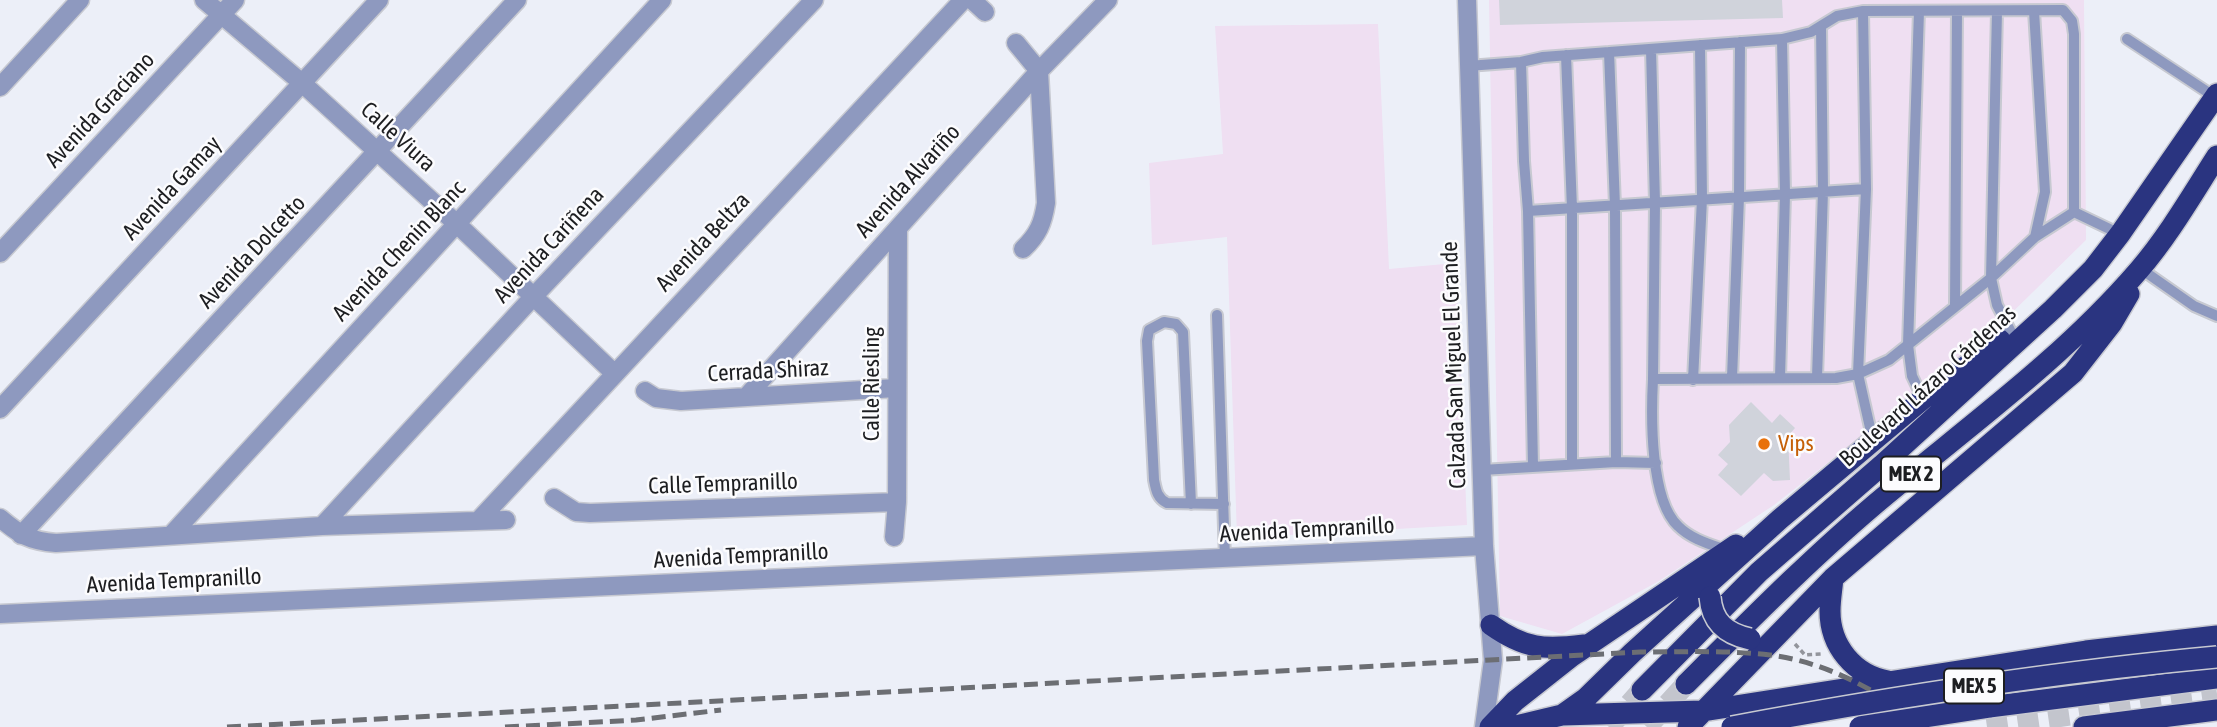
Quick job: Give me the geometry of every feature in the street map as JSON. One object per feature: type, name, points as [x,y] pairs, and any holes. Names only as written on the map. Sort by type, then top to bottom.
[{"type":"highway","name":"Boulevard Lázaro Cárdenas","points":[[1642,690],[1759,572],[1882,465],[2093,269],[2216,95]]},
{"type":"highway","name":"MEX 2","points":[[1686,684],[1827,546],[2072,341],[2141,269],[2216,162]]},
{"type":"highway","points":[[1688,727],[1833,578],[2073,373],[2126,301],[2141,269]]},
{"type":"highway","points":[[1556,721],[1711,588],[1780,519],[1923,399],[2011,332],[2053,309]]},
{"type":"highway","points":[[1490,727],[1515,701],[1590,644],[1726,550],[1780,519]]},
{"type":"highway","points":[[1833,578],[1830,611],[1832,630],[1843,653],[1864,674],[1894,682]]},
{"type":"highway","points":[[1711,588],[1711,608],[1720,625],[1737,636],[1750,639],[1778,633]]},
{"type":"highway","points":[[1491,625],[1512,640],[1542,648],[1590,644]]},
{"type":"highway","points":[[1513,727],[1631,711],[1703,710],[2086,651],[2217,636]]},
{"type":"highway","name":"MEX 5","points":[[1732,727],[1976,685],[2136,664],[2217,657]]},
{"type":"highway","name":"MEX 5","points":[[1860,727],[1989,707],[2217,678]]},
{"type":"highway","points":[[1631,711],[1647,727]]},
{"type":"highway","points":[[2084,727],[2212,712]]},
{"type":"street","points":[[0,87],[80,0]]},
{"type":"street","name":"Calle Viura","points":[[204,0],[378,152],[614,373]]},
{"type":"street","name":"Avenida Graciano","points":[[0,253],[235,0]]},
{"type":"street","name":"Avenida Gamay","points":[[0,408],[379,0]]},
{"type":"street","name":"Avenida Dolcetto","points":[[21,535],[517,0]]},
{"type":"street","name":"Avenida Chenin Blanc","points":[[172,534],[662,0]]},
{"type":"street","name":"Avenida Cariñena","points":[[322,526],[533,297],[814,0]]},
{"type":"street","name":"Avenida Beltza","points":[[480,519],[963,0]]},
{"type":"street","name":"Avenida Alvariño","points":[[747,396],[1038,71],[1108,0]]},
{"type":"street","name":"Calzada San Miguel El Grande","points":[[1467,0],[1483,546],[1493,660],[1484,727]]},
{"type":"street","points":[[1016,43],[1038,71],[1045,203],[1038,232],[1023,249]]},
{"type":"street","name":"Calle Riesling","points":[[894,537],[897,502],[898,230]]},
{"type":"street","name":"Cerrada Shiraz","points":[[645,391],[667,400],[896,388]]},
{"type":"street","name":"Calle Tempranillo","points":[[554,498],[576,512],[590,513],[897,502]]},
{"type":"street","name":"Avenida Tempranillo","points":[[0,518],[21,535],[38,542],[56,543],[322,526],[506,520]]},
{"type":"street","name":"Avenida Tempranillo","points":[[0,614],[1483,546]]},
{"type":"lane","points":[[1468,66],[1566,55],[1782,39],[1801,36],[1837,16],[1863,10],[2063,10],[2072,21],[2074,212]]},
{"type":"lane","points":[[1863,10],[1866,189],[1858,374],[1873,441]]},
{"type":"lane","points":[[1919,11],[1908,345],[1912,376],[1923,399]]},
{"type":"lane","points":[[1955,306],[1957,11]]},
{"type":"lane","points":[[1997,11],[1991,278],[1997,305],[2011,332]]},
{"type":"lane","points":[[2034,11],[2045,192],[2035,237]]},
{"type":"lane","points":[[1817,378],[1823,191],[1821,26]]},
{"type":"lane","points":[[1780,378],[1785,194],[1782,39]]},
{"type":"lane","points":[[2127,39],[2216,95]]},
{"type":"lane","points":[[1732,378],[1739,197],[1740,42]]},
{"type":"lane","points":[[1693,380],[1702,199],[1700,45]]},
{"type":"lane","points":[[1651,49],[1655,203],[1653,428],[1660,495],[1676,525],[1698,540],[1726,550]]},
{"type":"lane","points":[[1609,52],[1615,206],[1616,461]]},
{"type":"lane","points":[[1566,55],[1572,209],[1572,464]]},
{"type":"lane","points":[[1521,62],[1528,211],[1533,467]]},
{"type":"lane","points":[[1528,211],[1866,189]]},
{"type":"lane","points":[[2074,212],[2120,234]]},
{"type":"lane","points":[[1653,379],[1836,378],[1858,374],[1889,360],[1991,278],[2035,237],[2074,212]]},
{"type":"lane","points":[[2141,269],[2194,306],[2217,316]]},
{"type":"lane","points":[[1217,315],[1225,559]]},
{"type":"lane","points":[[1191,504],[1183,332],[1176,324],[1164,323],[1155,325],[1147,335],[1154,480],[1161,500],[1167,503],[1191,504],[1224,504]]},
{"type":"lane","points":[[1482,470],[1616,461],[1656,463]]},
{"type":"path","points":[[1778,633],[1805,655],[1843,653]]},
{"type":"shaded area","points":[[1489,0],[2084,0],[2086,240],[1982,342],[1774,505],[1659,581],[1562,634],[1500,616]]},
{"type":"shaded area","points":[[1378,24],[1389,269],[1456,263],[1467,525],[1237,538],[1227,237],[1152,245],[1149,163],[1223,154],[1215,26]]},
{"type":"building","points":[[1499,0],[1782,0],[1783,18],[1500,25]]},
{"type":"building","points":[[1751,402],[1772,423],[1780,414],[1795,428],[1788,436],[1790,480],[1773,481],[1764,473],[1741,496],[1718,475],[1728,464],[1718,455],[1730,442],[1729,425]]},
{"type":"tunnel","points":[[1647,727],[1686,684]]},
{"type":"tunnel","points":[[1609,727],[1642,690]]},
{"type":"tunnel","points":[[1987,727],[2217,694]]},
{"type":"railway","points":[[227,727],[1640,652],[1738,652],[1813,664],[1872,691],[1927,727]]},
{"type":"railway","points":[[505,727],[636,720],[721,710]]},
{"type":"place","name":"Vips","points":[[1764,444]]}]
